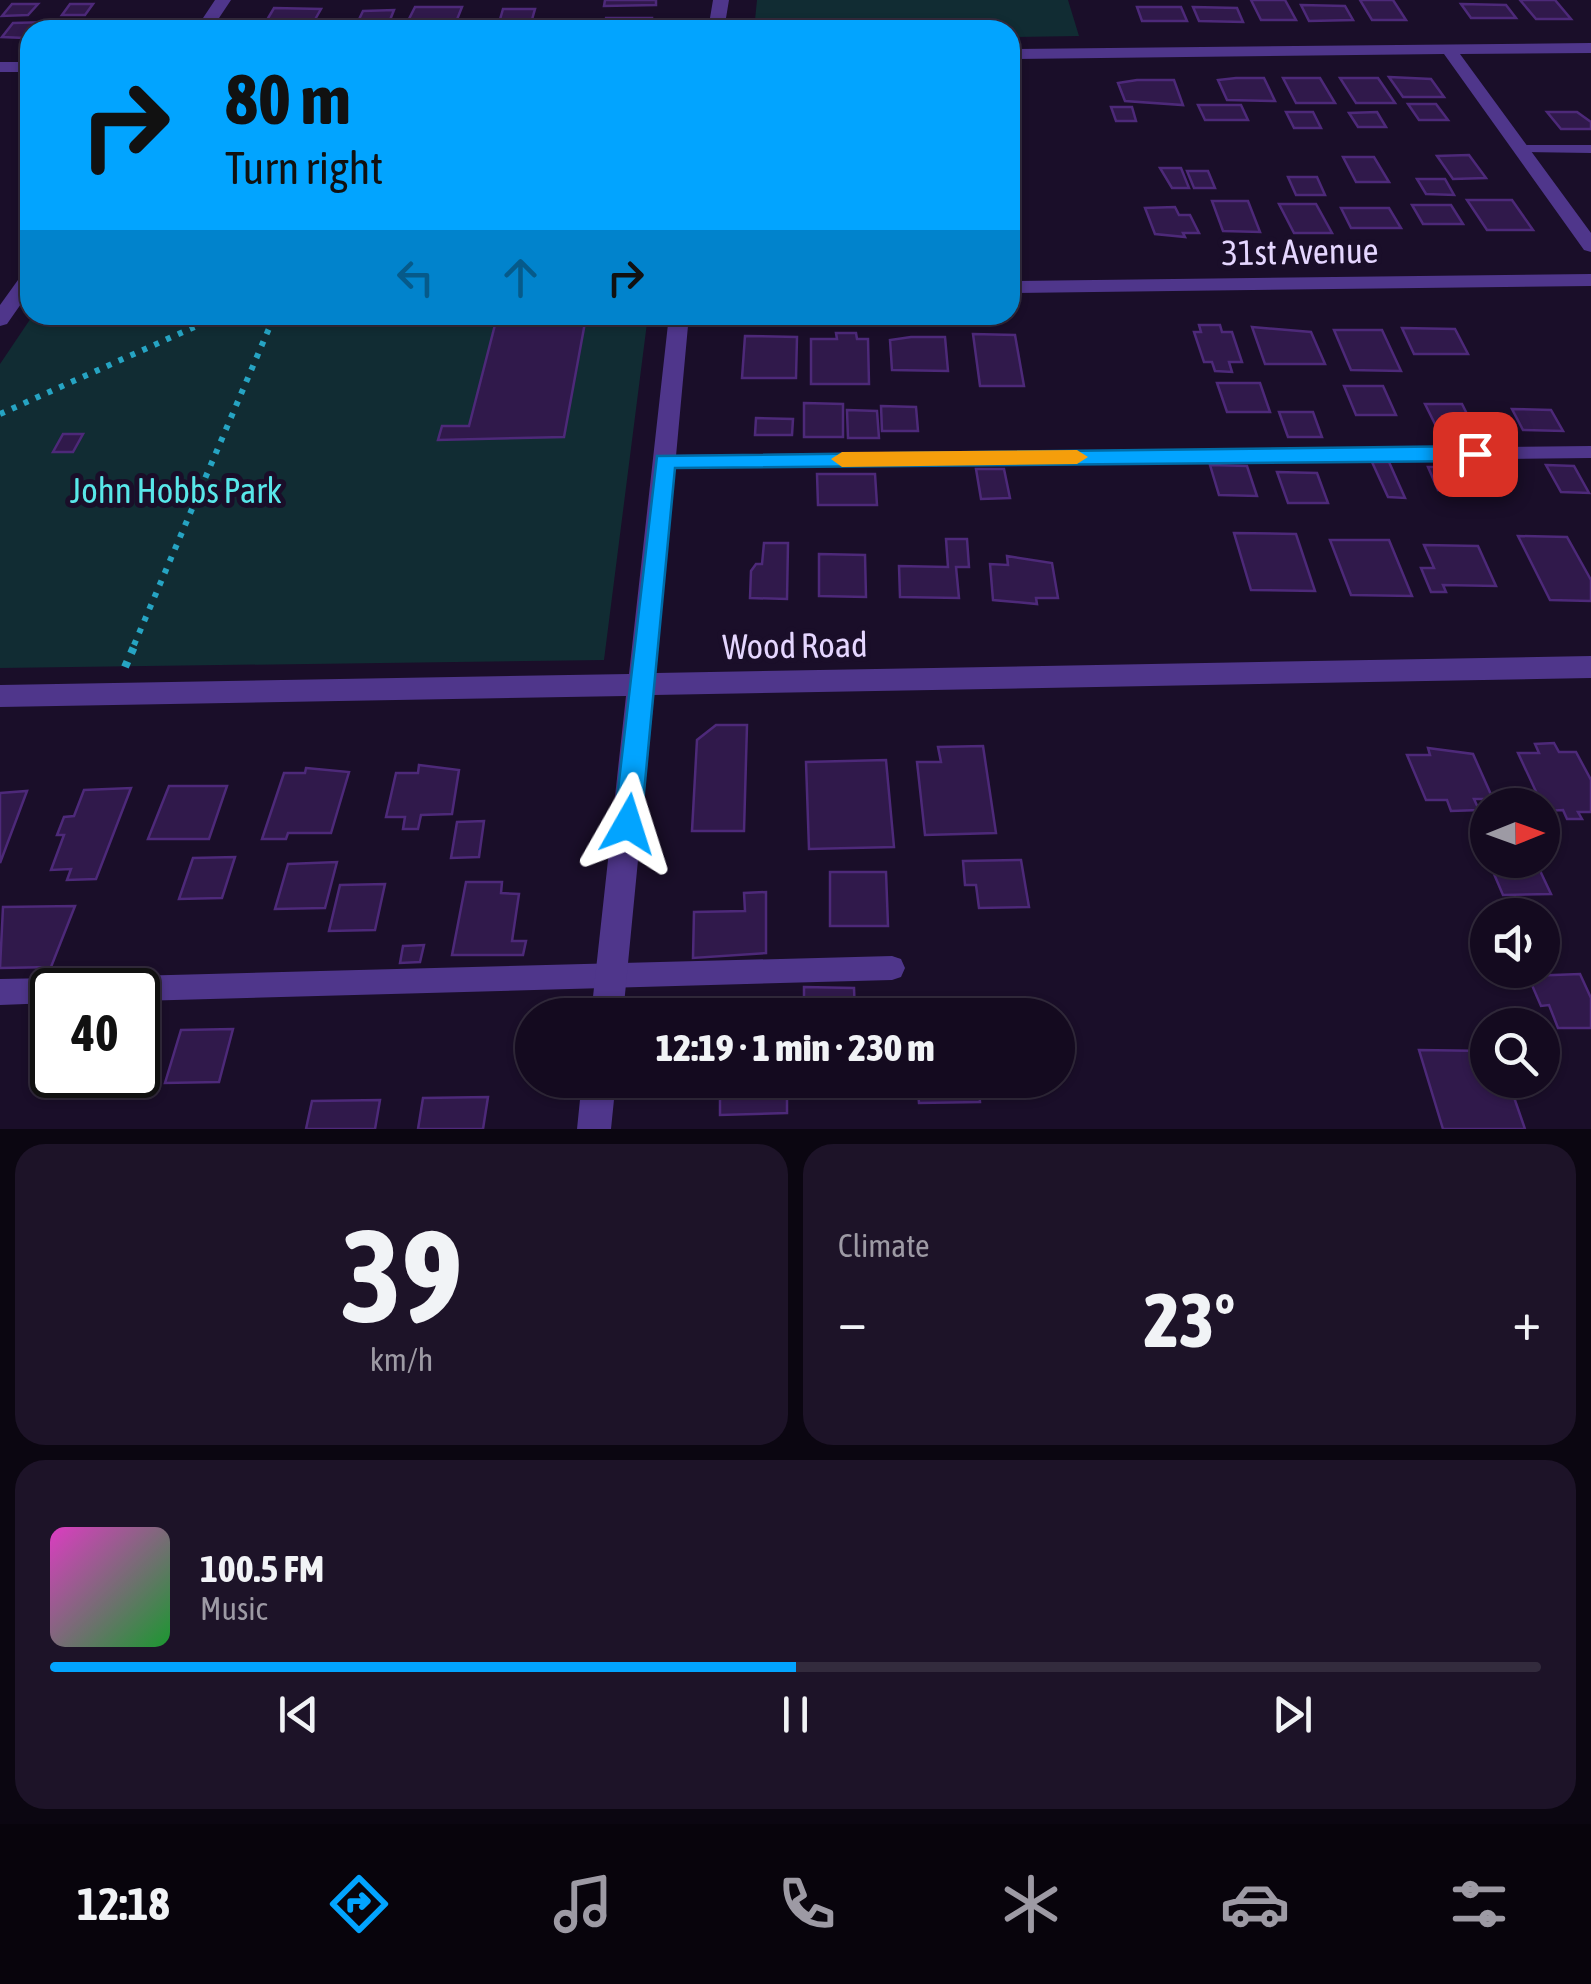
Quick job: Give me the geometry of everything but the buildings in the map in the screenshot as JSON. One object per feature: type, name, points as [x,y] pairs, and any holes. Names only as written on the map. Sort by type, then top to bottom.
[{"type":"street","points":[[1448,48],[1591,246]]},
{"type":"street","points":[[1020,54],[1591,48]]},
{"type":"street","name":"31st Avenue","points":[[1020,287],[1591,280]]},
{"type":"street","points":[[0,320],[20,291]]},
{"type":"street","points":[[608,998],[677,325]]},
{"type":"street","name":"Wood Road","points":[[0,696],[1591,667]]},
{"type":"street","points":[[594,1129],[598,1098]]},
{"type":"lane","points":[[1521,149],[1591,149]]},
{"type":"lane","points":[[665,461],[1591,452]]},
{"type":"lane","points":[[160,988],[892,968]]},
{"type":"lane","points":[[0,992],[30,991]]},
{"type":"path","points":[[0,414],[199,325]]},
{"type":"path","points":[[115,692],[270,325]]},
{"type":"green space","points":[[757,0],[1068,0],[1079,36],[1020,37],[1020,20],[755,20]]},
{"type":"green space","name":"John Hobbs Park","points":[[26,325],[647,325],[604,660],[0,668],[0,364]]},
{"type":"slow traffic","points":[[842,459],[1077,457]]},
{"type":"route","points":[[628,824],[665,461],[1475,454]]}]
